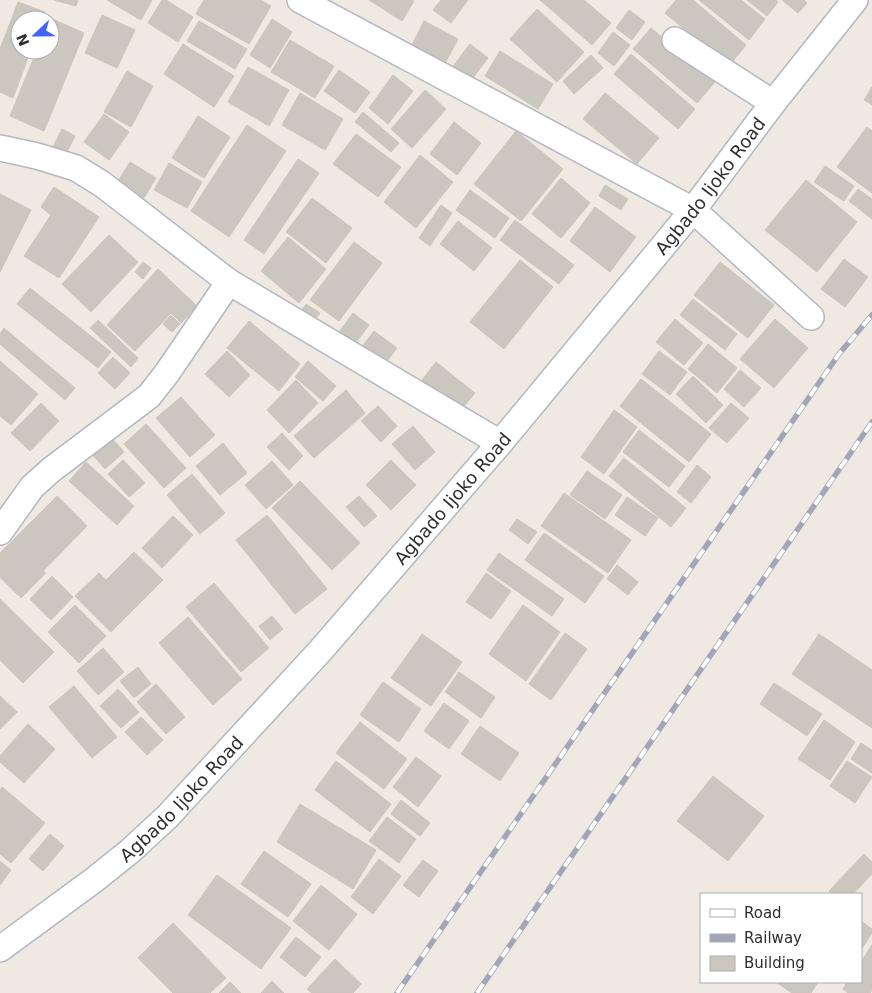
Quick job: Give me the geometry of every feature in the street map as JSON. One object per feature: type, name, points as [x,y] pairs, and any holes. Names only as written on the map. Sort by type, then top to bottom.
[{"type":"street","points":[[300,0],[693,210],[811,317]]},
{"type":"street","name":"Agbado Ijoko Road","points":[[0,949],[94,880],[167,817],[321,650],[500,443],[693,210],[854,0]]},
{"type":"street","points":[[675,40],[774,103]]},
{"type":"street","points":[[0,148],[37,156],[76,168],[102,184],[228,282],[500,443]]},
{"type":"street","points":[[0,532],[32,488],[45,476],[149,396],[167,374],[228,282]]},
{"type":"building","points":[[54,0],[78,0],[76,6]]},
{"type":"building","points":[[107,0],[152,0],[141,20]]},
{"type":"building","points":[[162,0],[166,0],[193,17],[178,42],[148,23]]},
{"type":"building","points":[[204,0],[260,0],[271,6],[249,44],[196,14]]},
{"type":"building","points":[[369,0],[412,0],[414,1],[402,21]]},
{"type":"building","points":[[441,0],[468,0],[451,23],[433,10]]},
{"type":"building","points":[[540,0],[584,0],[611,23],[592,45]]},
{"type":"building","points":[[676,0],[693,0],[746,45],[729,66],[665,13]]},
{"type":"building","points":[[699,0],[741,0],[765,19],[749,40]]},
{"type":"building","points":[[747,0],[775,0],[778,2],[767,16]]},
{"type":"building","points":[[782,0],[804,0],[807,3],[798,13]]},
{"type":"building","points":[[18,2],[40,10],[15,10]]},
{"type":"building","points":[[537,9],[584,52],[557,82],[510,39]]},
{"type":"building","points":[[629,10],[645,22],[632,40],[616,28]]},
{"type":"building","points":[[102,15],[135,30],[117,68],[85,53]]},
{"type":"building","points":[[272,19],[292,32],[270,68],[250,55]]},
{"type":"building","points":[[199,21],[247,49],[235,69],[187,41]]},
{"type":"building","points":[[424,21],[458,39],[443,67],[410,49]]},
{"type":"building","points":[[60,22],[84,33],[44,131],[10,116],[33,60],[60,60]]},
{"type":"building","points":[[10,23],[10,60],[27,60],[13,98],[0,92],[0,49]]},
{"type":"building","points":[[651,28],[715,82],[697,103],[633,49]]},
{"type":"building","points":[[613,32],[630,45],[614,66],[598,53]]},
{"type":"building","points":[[290,40],[334,66],[315,98],[271,72]]},
{"type":"building","points":[[183,44],[234,76],[214,107],[164,74]]},
{"type":"building","points":[[470,44],[488,58],[469,83],[451,69]]},
{"type":"building","points":[[500,51],[553,84],[538,109],[485,76]]},
{"type":"building","points":[[631,54],[695,109],[678,129],[614,74]]},
{"type":"building","points":[[591,55],[603,68],[574,94],[563,81]]},
{"type":"building","points":[[248,67],[289,90],[269,126],[228,102]]},
{"type":"building","points":[[339,70],[370,92],[355,113],[324,91]]},
{"type":"building","points":[[127,71],[153,86],[131,127],[104,112]]},
{"type":"building","points":[[393,75],[413,91],[388,124],[369,108]]},
{"type":"building","points":[[872,87],[872,105],[864,100]]},
{"type":"building","points":[[425,90],[446,109],[412,148],[391,129]]},
{"type":"building","points":[[300,93],[343,119],[325,150],[282,125]]},
{"type":"building","points":[[605,93],[659,138],[637,164],[583,119]]},
{"type":"building","points":[[363,112],[399,143],[391,152],[355,122]]},
{"type":"building","points":[[104,114],[129,132],[109,160],[84,142]]},
{"type":"building","points":[[198,116],[230,137],[204,178],[172,158]]},
{"type":"building","points":[[454,122],[481,143],[457,175],[430,154]]},
{"type":"building","points":[[247,125],[286,151],[229,237],[191,211]]},
{"type":"building","points":[[867,127],[872,131],[872,193],[837,167]]},
{"type":"building","points":[[62,129],[75,136],[66,154],[53,147]]},
{"type":"building","points":[[516,131],[563,169],[521,221],[474,184]]},
{"type":"building","points":[[356,134],[401,167],[378,197],[333,164]]},
{"type":"building","points":[[420,155],[453,182],[416,228],[384,202]]},
{"type":"building","points":[[298,159],[319,173],[264,254],[244,240]]},
{"type":"building","points":[[130,162],[156,178],[141,203],[115,186]]},
{"type":"building","points":[[169,163],[202,182],[187,208],[154,190]]},
{"type":"building","points":[[825,166],[854,186],[844,201],[814,182]]},
{"type":"building","points":[[561,178],[590,203],[561,238],[532,214]]},
{"type":"building","points":[[806,180],[857,222],[817,272],[765,230]]},
{"type":"building","points":[[605,185],[628,199],[621,210],[599,196]]},
{"type":"building","points":[[54,187],[99,217],[59,278],[24,256],[51,215],[41,207]]},
{"type":"building","points":[[858,189],[872,199],[872,219],[849,201]]},
{"type":"building","points":[[470,190],[509,218],[495,238],[456,210]]},
{"type":"building","points":[[0,194],[31,210],[0,272]]},
{"type":"building","points":[[312,198],[352,228],[326,263],[286,232]]},
{"type":"building","points":[[441,205],[452,213],[430,246],[419,238]]},
{"type":"building","points":[[595,207],[636,237],[610,272],[570,241]]},
{"type":"building","points":[[515,220],[574,265],[559,284],[500,240]]},
{"type":"building","points":[[458,221],[492,248],[474,271],[440,244]]},
{"type":"building","points":[[109,235],[138,262],[91,312],[62,284]]},
{"type":"building","points":[[288,237],[326,269],[299,303],[261,271]]},
{"type":"building","points":[[354,242],[382,263],[339,321],[310,300]]},
{"type":"building","points":[[844,259],[868,277],[845,307],[821,289]]},
{"type":"building","points":[[520,260],[553,287],[504,349],[470,322]]},
{"type":"building","points":[[143,262],[151,268],[143,279],[135,272]]},
{"type":"building","points":[[720,262],[774,305],[748,338],[694,295]]},
{"type":"building","points":[[158,269],[197,306],[181,323],[171,313],[135,351],[107,325]]},
{"type":"building","points":[[30,288],[111,352],[98,368],[17,304]]},
{"type":"building","points":[[693,299],[737,334],[725,350],[680,315]]},
{"type":"building","points":[[306,304],[320,313],[311,325],[298,315]]},
{"type":"building","points":[[353,313],[369,325],[355,344],[339,332]]},
{"type":"building","points":[[171,315],[180,324],[172,332],[163,324]]},
{"type":"building","points":[[675,319],[703,343],[684,365],[656,342]]},
{"type":"building","points":[[775,319],[808,348],[774,388],[740,359]]},
{"type":"building","points":[[98,320],[138,358],[131,367],[90,328]]},
{"type":"building","points":[[249,321],[300,364],[279,391],[227,348]]},
{"type":"building","points":[[4,328],[75,388],[65,400],[0,344],[0,334]]},
{"type":"building","points":[[374,331],[397,348],[381,369],[358,352]]},
{"type":"building","points":[[708,344],[737,368],[717,393],[688,369]]},
{"type":"building","points":[[227,351],[250,375],[229,397],[205,374]]},
{"type":"building","points":[[659,351],[687,372],[670,395],[642,374]]},
{"type":"building","points":[[113,357],[130,373],[115,389],[98,373]]},
{"type":"building","points":[[0,361],[38,394],[11,425],[0,416]]},
{"type":"building","points":[[308,361],[336,386],[323,401],[295,377]]},
{"type":"building","points":[[436,362],[475,393],[461,410],[422,380]]},
{"type":"building","points":[[740,370],[761,388],[744,407],[724,389]]},
{"type":"building","points":[[693,376],[723,405],[706,423],[676,394]]},
{"type":"building","points":[[641,379],[711,434],[689,462],[620,406]]},
{"type":"building","points":[[296,380],[318,403],[289,433],[267,410]]},
{"type":"building","points":[[346,390],[365,413],[314,458],[294,436]]},
{"type":"building","points":[[181,397],[215,435],[190,457],[156,418]]},
{"type":"building","points":[[41,403],[59,421],[30,451],[11,433]]},
{"type":"building","points":[[731,403],[749,418],[727,443],[709,428]]},
{"type":"building","points":[[378,406],[397,426],[381,442],[361,421]]},
{"type":"building","points":[[614,410],[637,427],[604,474],[581,457]]},
{"type":"building","points":[[146,424],[186,468],[164,488],[124,444]]},
{"type":"building","points":[[413,426],[435,452],[415,470],[392,444]]},
{"type":"building","points":[[639,430],[685,466],[669,487],[623,452]]},
{"type":"building","points":[[282,433],[303,456],[289,470],[267,447]]},
{"type":"building","points":[[109,435],[124,452],[105,469],[90,452]]},
{"type":"building","points":[[223,443],[247,473],[220,495],[196,466]]},
{"type":"building","points":[[624,458],[686,508],[671,527],[609,476]]},
{"type":"building","points":[[123,460],[145,483],[129,497],[108,474]]},
{"type":"building","points":[[391,460],[416,485],[391,510],[366,485]]},
{"type":"building","points":[[272,461],[293,485],[266,509],[245,485]]},
{"type":"building","points":[[86,462],[134,506],[117,525],[69,481]]},
{"type":"building","points":[[697,465],[711,477],[691,503],[677,492]]},
{"type":"building","points":[[587,471],[622,495],[605,519],[570,495]]},
{"type":"building","points":[[192,474],[225,513],[200,534],[167,495]]},
{"type":"building","points":[[300,481],[360,543],[332,570],[272,508]]},
{"type":"building","points":[[564,493],[631,540],[608,573],[541,526]]},
{"type":"building","points":[[57,496],[87,526],[43,571],[46,573],[21,598],[0,577],[0,553]]},
{"type":"building","points":[[359,496],[377,516],[364,527],[346,507]]},
{"type":"building","points":[[627,497],[658,518],[645,536],[615,515]]},
{"type":"building","points":[[267,515],[327,589],[295,614],[236,540]]},
{"type":"building","points":[[173,516],[193,535],[162,568],[142,548]]},
{"type":"building","points":[[517,519],[537,532],[528,544],[509,530]]},
{"type":"building","points":[[544,533],[604,576],[585,603],[525,560]]},
{"type":"building","points":[[134,552],[163,580],[111,632],[75,596],[99,573],[106,580]]},
{"type":"building","points":[[499,553],[564,599],[552,616],[487,570]]},
{"type":"building","points":[[617,565],[638,582],[628,595],[607,579]]},
{"type":"building","points":[[486,573],[511,591],[491,619],[466,602]]},
{"type":"building","points":[[52,576],[73,597],[51,620],[30,599]]},
{"type":"building","points":[[214,583],[269,648],[241,672],[186,607]]},
{"type":"building","points":[[0,599],[54,652],[23,683],[0,660]]},
{"type":"building","points":[[75,605],[106,636],[79,663],[48,632]]},
{"type":"building","points":[[523,605],[560,632],[526,681],[489,654]]},
{"type":"building","points":[[272,616],[283,629],[270,640],[259,626]]},
{"type":"building","points":[[188,617],[242,679],[213,705],[159,643]]},
{"type":"building","points":[[565,633],[587,649],[551,700],[529,684]]},
{"type":"building","points":[[422,634],[462,662],[431,706],[391,678]]},
{"type":"building","points":[[819,634],[872,670],[872,728],[792,674]]},
{"type":"building","points":[[103,648],[124,672],[98,695],[77,671]]},
{"type":"building","points":[[138,667],[151,684],[134,698],[120,681]]},
{"type":"building","points":[[459,672],[495,697],[481,718],[445,692]]},
{"type":"building","points":[[383,682],[421,709],[399,742],[360,715]]},
{"type":"building","points":[[774,683],[822,714],[807,736],[760,704]]},
{"type":"building","points":[[156,684],[185,717],[166,734],[137,702]]},
{"type":"building","points":[[74,686],[117,737],[92,758],[49,707]]},
{"type":"building","points":[[118,689],[139,712],[121,728],[100,706]]},
{"type":"building","points":[[0,696],[17,712],[0,729]]},
{"type":"building","points":[[444,703],[469,721],[449,749],[424,731]]},
{"type":"building","points":[[141,717],[163,740],[147,755],[125,732]]},
{"type":"building","points":[[824,720],[855,742],[830,780],[798,759]]},
{"type":"building","points":[[360,722],[407,759],[384,789],[336,753]]},
{"type":"building","points":[[28,724],[55,749],[24,783],[0,762],[0,756]]},
{"type":"building","points":[[480,726],[519,753],[500,781],[461,754]]},
{"type":"building","points":[[861,743],[872,750],[872,773],[851,759]]},
{"type":"building","points":[[416,757],[441,776],[418,807],[393,787]]},
{"type":"building","points":[[336,761],[391,804],[370,832],[315,790]]},
{"type":"building","points":[[847,761],[872,777],[855,803],[830,786]]},
{"type":"building","points":[[713,776],[764,816],[728,861],[677,821]]},
{"type":"building","points":[[2,787],[45,823],[11,863],[0,854],[0,790]]},
{"type":"building","points":[[401,800],[430,823],[420,836],[391,814]]},
{"type":"building","points":[[300,804],[376,850],[353,889],[277,842]]},
{"type":"building","points":[[387,817],[416,839],[399,863],[369,841]]},
{"type":"building","points":[[50,834],[64,846],[43,871],[29,859]]},
{"type":"building","points":[[264,851],[311,884],[288,917],[241,884]]},
{"type":"building","points":[[864,854],[872,862],[872,874],[854,893],[831,893],[829,891]]},
{"type":"building","points":[[379,859],[401,876],[373,914],[351,897]]},
{"type":"building","points":[[423,860],[438,871],[419,897],[403,885]]},
{"type":"building","points":[[0,861],[11,870],[0,885]]},
{"type":"building","points":[[217,875],[291,928],[261,969],[188,915]]},
{"type":"building","points":[[321,885],[357,914],[329,950],[293,921]]},
{"type":"building","points":[[862,922],[872,929],[872,933],[862,948]]},
{"type":"building","points":[[173,923],[226,978],[210,993],[173,993],[138,958]]},
{"type":"building","points":[[296,937],[321,957],[305,977],[280,957]]},
{"type":"building","points":[[872,945],[872,990],[870,993],[848,993],[843,989],[846,983],[862,983],[862,960]]},
{"type":"building","points":[[335,959],[361,984],[353,993],[312,993],[307,989]]},
{"type":"building","points":[[272,981],[284,993],[261,993]]},
{"type":"building","points":[[230,982],[241,993],[219,993]]},
{"type":"building","points":[[777,983],[817,983],[811,993],[792,993]]},
{"type":"railway","points":[[397,993],[839,354],[872,315]]},
{"type":"railway","points":[[477,993],[872,422]]}]
